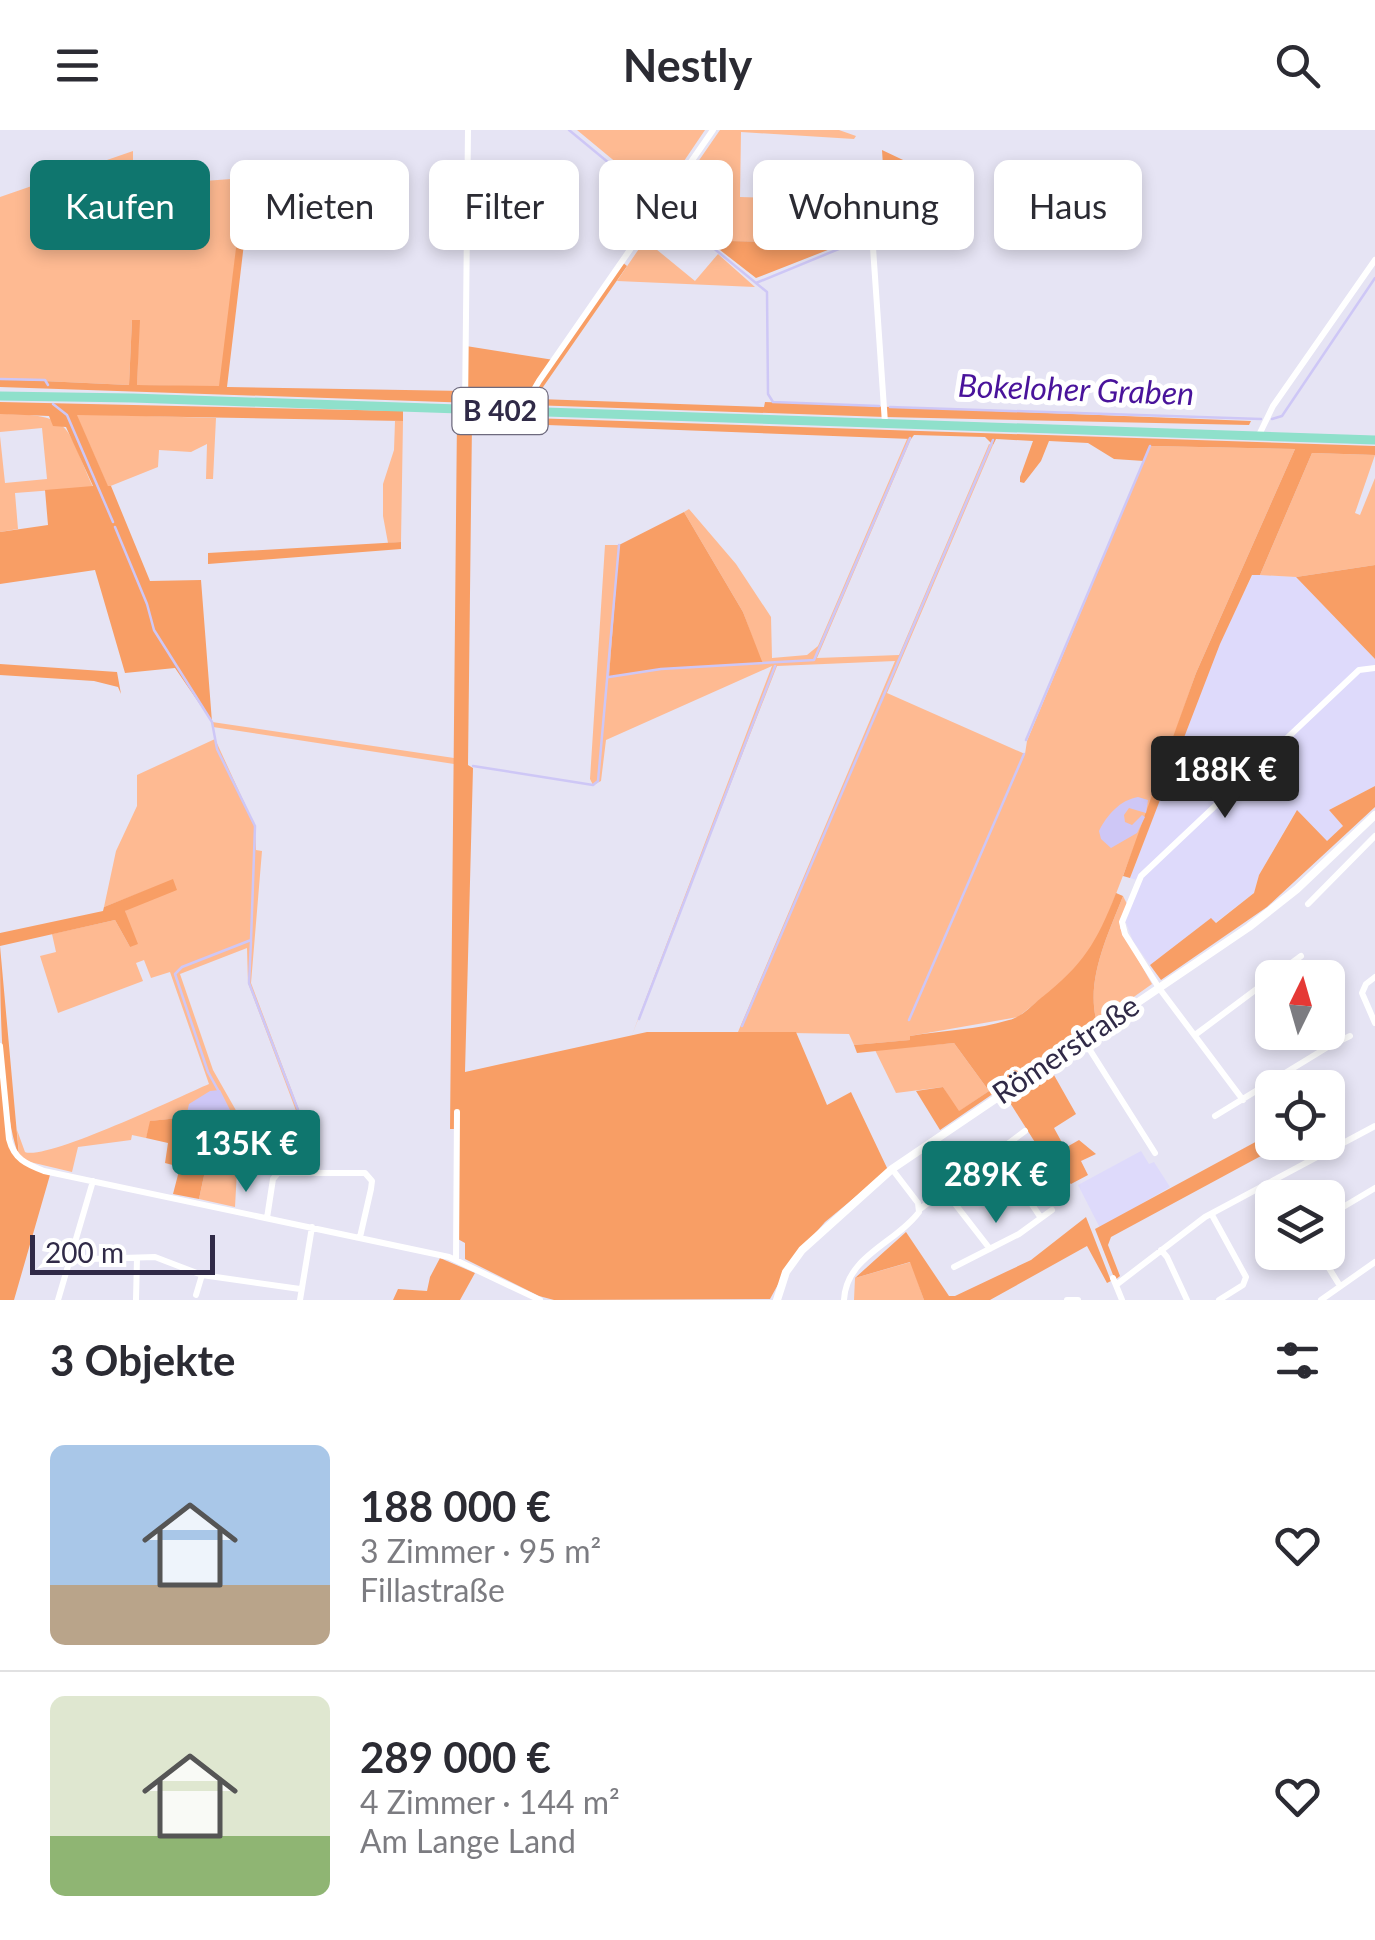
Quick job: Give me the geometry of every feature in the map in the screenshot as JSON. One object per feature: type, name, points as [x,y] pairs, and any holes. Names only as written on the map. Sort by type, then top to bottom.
[{"type":"main road","name":"B 402","points":[[0,396],[1375,440]]},
{"type":"street","points":[[465,410],[468,130]]},
{"type":"street","points":[[528,412],[539,381],[713,130]]},
{"type":"street","points":[[873,250],[886,423]]},
{"type":"street","points":[[1260,435],[1273,406],[1375,260]]},
{"type":"street","points":[[1242,1100],[1160,988],[1122,928],[1141,876],[1359,670],[1375,668]]},
{"type":"street","name":"Römerstraße","points":[[777,1300],[786,1272],[802,1250],[892,1170],[1270,912],[1375,815]]},
{"type":"street","points":[[1308,904],[1375,836]]},
{"type":"street","points":[[1296,960],[1301,956]]},
{"type":"street","points":[[1375,977],[1362,994],[1375,1024]]},
{"type":"street","points":[[1194,1036],[1255,992]]},
{"type":"street","points":[[1215,1116],[1350,1036]]},
{"type":"street","points":[[1083,1039],[1155,1153]]},
{"type":"street","points":[[0,1046],[12,1150],[35,1167],[456,1259],[540,1300]]},
{"type":"street","points":[[456,1259],[457,1112]]},
{"type":"street","points":[[1278,1180],[1375,1126]]},
{"type":"street","points":[[844,1300],[846,1282],[856,1268],[920,1210],[1025,1130]]},
{"type":"street","points":[[997,1152],[1041,1218]]},
{"type":"street","points":[[360,1237],[372,1189],[365,1172],[366,1160]]},
{"type":"street","points":[[263,1169],[278,1173],[365,1172]]},
{"type":"street","points":[[892,1170],[920,1210]]},
{"type":"street","points":[[268,1218],[272,1179],[278,1173]]},
{"type":"street","points":[[58,1300],[94,1181]]},
{"type":"street","points":[[1345,1206],[1375,1188]]},
{"type":"street","points":[[945,1191],[990,1250]]},
{"type":"street","points":[[1122,1300],[1114,1282],[1212,1215],[1255,1192]]},
{"type":"street","points":[[954,1267],[990,1250],[1052,1210]]},
{"type":"street","points":[[1212,1215],[1246,1277],[1243,1286],[1219,1300]]},
{"type":"street","points":[[300,1300],[312,1228]]},
{"type":"street","points":[[1161,1250],[1186,1300]]},
{"type":"street","points":[[72,1256],[162,1259],[202,1276],[300,1288]]},
{"type":"street","points":[[136,1300],[137,1258]]},
{"type":"street","points":[[1321,1300],[1375,1262]]},
{"type":"street","points":[[1330,1270],[1340,1286]]},
{"type":"street","points":[[196,1295],[202,1276]]},
{"type":"street","points":[[1068,1300],[1078,1300]]},
{"type":"shaded area","points":[[577,130],[705,130],[685,160],[613,160]]},
{"type":"shaded area","points":[[720,130],[839,130],[856,136],[854,139],[741,132],[740,197],[753,197],[753,242],[733,241],[733,160],[699,160]]},
{"type":"shaded area","points":[[882,150],[903,160],[883,160]]},
{"type":"shaded area","points":[[133,151],[133,160],[107,160]]},
{"type":"shaded area","points":[[230,179],[230,250],[236,250],[220,387],[137,385],[139,320],[132,320],[129,385],[0,379],[0,197],[30,187],[30,250],[210,250],[210,181]]},
{"type":"shaded area","points":[[733,241],[753,242],[753,250],[828,250],[756,278],[720,250],[733,250]]},
{"type":"shaded area","points":[[236,250],[243,250],[227,387],[465,391],[466,346],[554,360],[622,262],[627,266],[541,390],[539,399],[764,407],[765,402],[1251,421],[1249,425],[885,417],[0,387],[0,379],[129,385],[132,320],[140,320],[137,385],[219,386]]},
{"type":"shaded area","points":[[638,250],[657,250],[695,281],[718,254],[755,287],[617,281]]},
{"type":"shaded area","points":[[0,402],[403,411],[403,421],[77,415],[150,581],[201,580],[212,722],[175,668],[125,673],[95,570],[0,584],[0,532],[48,525],[45,490],[93,486],[66,427],[53,426],[49,416],[0,414]]},
{"type":"shaded area","points":[[0,414],[42,417],[64,427],[93,487],[15,493],[18,529],[0,532],[0,436],[5,483],[47,479],[42,428],[0,432]]},
{"type":"shaded area","points":[[76,414],[216,418],[213,479],[206,479],[207,444],[191,452],[159,450],[158,467],[108,487]]},
{"type":"shaded area","points":[[457,417],[1375,446],[1375,455],[1312,453],[1260,575],[1252,575],[1220,644],[1130,878],[1123,876],[1196,673],[1295,449],[1151,446],[1144,461],[1114,459],[1088,443],[1049,441],[1041,461],[1024,483],[1020,477],[1033,441],[996,439],[993,445],[985,437],[914,435],[911,439],[472,422],[468,765],[473,768],[465,1072],[647,1032],[796,1032],[827,1105],[851,1092],[888,1170],[825,1222],[791,1261],[770,1299],[554,1300],[465,1259],[465,1243],[456,1238],[456,1129],[450,1129]]},
{"type":"shaded area","points":[[395,421],[403,421],[401,542],[388,543],[383,484],[394,450]]},
{"type":"shaded area","points":[[907,439],[911,439],[817,658],[899,655],[989,444],[993,445],[887,693],[1025,754],[1027,741],[1150,446],[1295,449],[1196,673],[1099,938],[1072,974],[1018,1017],[910,1036],[911,1040],[854,1045],[849,1034],[738,1032],[895,661],[777,666],[632,1035],[772,666],[606,740],[601,781],[593,785],[590,779],[605,545],[619,545],[609,677],[661,669],[762,664],[743,612],[684,512],[689,509],[736,564],[771,617],[772,658],[807,655],[818,646]]},
{"type":"shaded area","points":[[1312,453],[1375,455],[1355,513],[1360,515],[1375,478],[1375,565],[1296,577],[1260,575]]},
{"type":"shaded area","points":[[684,512],[743,612],[763,664],[661,669],[609,677],[619,545]]},
{"type":"shaded area","points":[[401,542],[401,549],[208,564],[208,553]]},
{"type":"shaded area","points":[[1375,565],[1375,659],[1296,577]]},
{"type":"shaded area","points":[[1253,574],[1296,577],[1375,659],[1375,786],[1329,810],[1343,826],[1326,842],[1296,811],[1259,875],[1254,893],[1215,923],[1210,919],[1150,965],[1133,941],[1125,920],[1140,881],[1130,878],[1219,644]]},
{"type":"shaded area","points":[[0,664],[117,672],[121,694],[118,687],[94,681],[0,675]]},
{"type":"shaded area","points":[[212,722],[454,758],[454,764],[213,727]]},
{"type":"shaded area","points":[[215,739],[255,826],[256,850],[262,851],[251,983],[301,1115],[298,1116],[248,983],[247,948],[180,974],[213,1070],[246,1128],[226,1128],[235,1122],[187,1113],[188,1117],[151,1121],[146,1138],[132,1135],[131,1140],[78,1147],[72,1172],[30,1162],[19,1156],[17,1130],[25,1152],[59,1147],[209,1084],[170,972],[151,978],[144,960],[136,963],[143,981],[58,1013],[40,956],[56,952],[52,934],[115,920],[130,947],[125,911],[173,880],[104,907],[116,851],[137,806],[137,775]]},
{"type":"shaded area","points":[[1375,786],[1375,807],[1267,907],[1161,980],[1150,965],[1211,918],[1216,923],[1254,893],[1259,875],[1297,810],[1327,841],[1343,826],[1329,810]]},
{"type":"shaded area","points":[[1138,797],[1148,800],[1146,813],[1129,808],[1124,815],[1125,822],[1132,825],[1142,815],[1145,817],[1137,833],[1111,848],[1099,831],[1115,809]]},
{"type":"shaded area","points":[[173,879],[177,890],[125,911],[138,944],[130,947],[115,920],[0,946],[0,933],[103,911],[104,907]]},
{"type":"shaded area","points":[[1116,893],[1123,896],[1096,974],[1097,1023],[940,1130],[916,1091],[943,1087],[959,1111],[989,1091],[954,1043],[857,1053],[854,1045],[910,1040],[910,1036],[985,1026],[1018,1016],[1078,963],[1095,939]]},
{"type":"shaded area","points":[[1123,896],[1127,904],[1120,928],[1152,984],[1097,1023],[1096,974]]},
{"type":"shaded area","points":[[0,946],[19,1156],[5,1079]]},
{"type":"shaded area","points":[[954,1043],[989,1091],[958,1112],[943,1087],[896,1093],[875,1050]]},
{"type":"shaded area","points":[[0,1058],[11,1151],[50,1175],[14,1300],[0,1300]]},
{"type":"shaded area","points":[[1050,1068],[1076,1114],[1054,1128],[1065,1148],[1079,1140],[1096,1154],[1081,1161],[1088,1175],[1071,1184],[1050,1166],[1007,1098]]},
{"type":"shaded area","points":[[220,1090],[236,1122],[226,1128],[194,1127],[187,1113],[189,1104],[210,1091]]},
{"type":"shaded area","points":[[188,1117],[190,1122],[240,1128],[237,1172],[205,1171],[199,1199],[173,1194],[180,1167],[165,1163],[168,1143],[146,1138],[150,1121]]},
{"type":"shaded area","points":[[1255,1142],[1255,1159],[1111,1237],[1108,1245],[1120,1276],[1115,1280],[1095,1229]]},
{"type":"shaded area","points":[[1141,1151],[1149,1164],[1154,1162],[1170,1187],[1100,1228],[1078,1185]]},
{"type":"shaded area","points":[[238,1152],[235,1207],[199,1199],[205,1171]]},
{"type":"shaded area","points":[[1086,1217],[1111,1281],[1107,1283],[1087,1246],[990,1300],[924,1300],[910,1262],[855,1278],[906,1232],[949,1296],[955,1296],[1031,1260]]},
{"type":"shaded area","points":[[440,1258],[475,1273],[460,1300],[393,1300],[398,1289],[427,1291]]},
{"type":"shaded area","points":[[911,1262],[924,1300],[854,1300],[855,1278]]},
{"type":"waterway","name":"Bokeloher Graben","points":[[569,130],[605,160]]},
{"type":"waterway","name":"Bokeloher Graben","points":[[716,250],[767,292],[768,394],[773,402],[879,406]]},
{"type":"waterway","points":[[756,283],[836,250]]},
{"type":"waterway","name":"Bokeloher Graben","points":[[1272,419],[1282,416],[1375,278]]},
{"type":"waterway","points":[[0,379],[45,380],[48,385]]},
{"type":"waterway","points":[[53,404],[67,415],[113,522]]},
{"type":"waterway","name":"Bokeloher Graben","points":[[890,407],[1261,419]]},
{"type":"waterway","points":[[609,677],[661,669],[814,660],[910,438]]},
{"type":"waterway","points":[[742,1026],[993,440]]},
{"type":"waterway","points":[[1026,740],[1150,446]]},
{"type":"waterway","points":[[115,527],[154,630],[212,722],[217,749],[255,826],[251,940],[182,967],[175,974],[208,1072],[218,1090]]},
{"type":"waterway","points":[[473,766],[593,785],[598,781],[619,545]]},
{"type":"waterway","points":[[639,1019],[775,666]]},
{"type":"waterway","points":[[909,1020],[1024,754]]},
{"type":"waterway","points":[[251,941],[249,983],[300,1115]]}]
